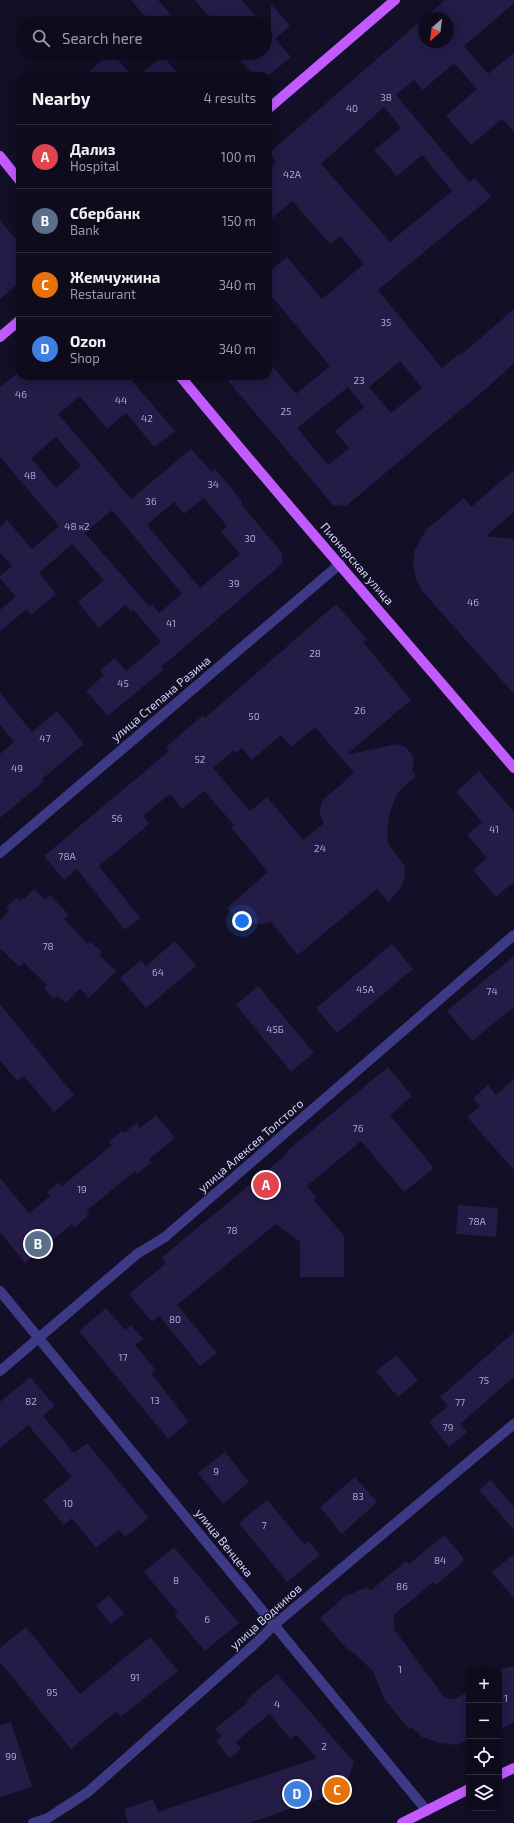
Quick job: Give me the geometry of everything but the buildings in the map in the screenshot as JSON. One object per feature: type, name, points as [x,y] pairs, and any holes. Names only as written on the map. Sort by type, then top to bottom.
[{"type":"main road","points":[[272,106],[395,0]]},
{"type":"main road","points":[[0,156],[16,176]]},
{"type":"main road","points":[[0,337],[16,323]]},
{"type":"main road","name":"Пионерская улица","points":[[183,380],[253,465],[340,564],[514,768]]},
{"type":"main road","points":[[502,1774],[514,1768]]},
{"type":"main road","points":[[402,1823],[466,1791]]},
{"type":"street","name":"улица Степана Разина","points":[[0,853],[340,564]]},
{"type":"street","name":"улица Алексея Толстого","points":[[0,1371],[137,1254],[165,1238],[514,935]]},
{"type":"street","name":"улица Венцека","points":[[0,1292],[427,1811]]},
{"type":"street","name":"улица Водников","points":[[33,1823],[48,1818],[88,1792],[258,1641],[274,1624],[514,1424]]},
{"type":"place","name":"Дализ","points":[[266,1185]]},
{"type":"place","name":"Сбербанк","points":[[38,1244]]},
{"type":"place","name":"Жемчужина","points":[[337,1790]]},
{"type":"place","name":"Ozon","points":[[297,1794]]}]
